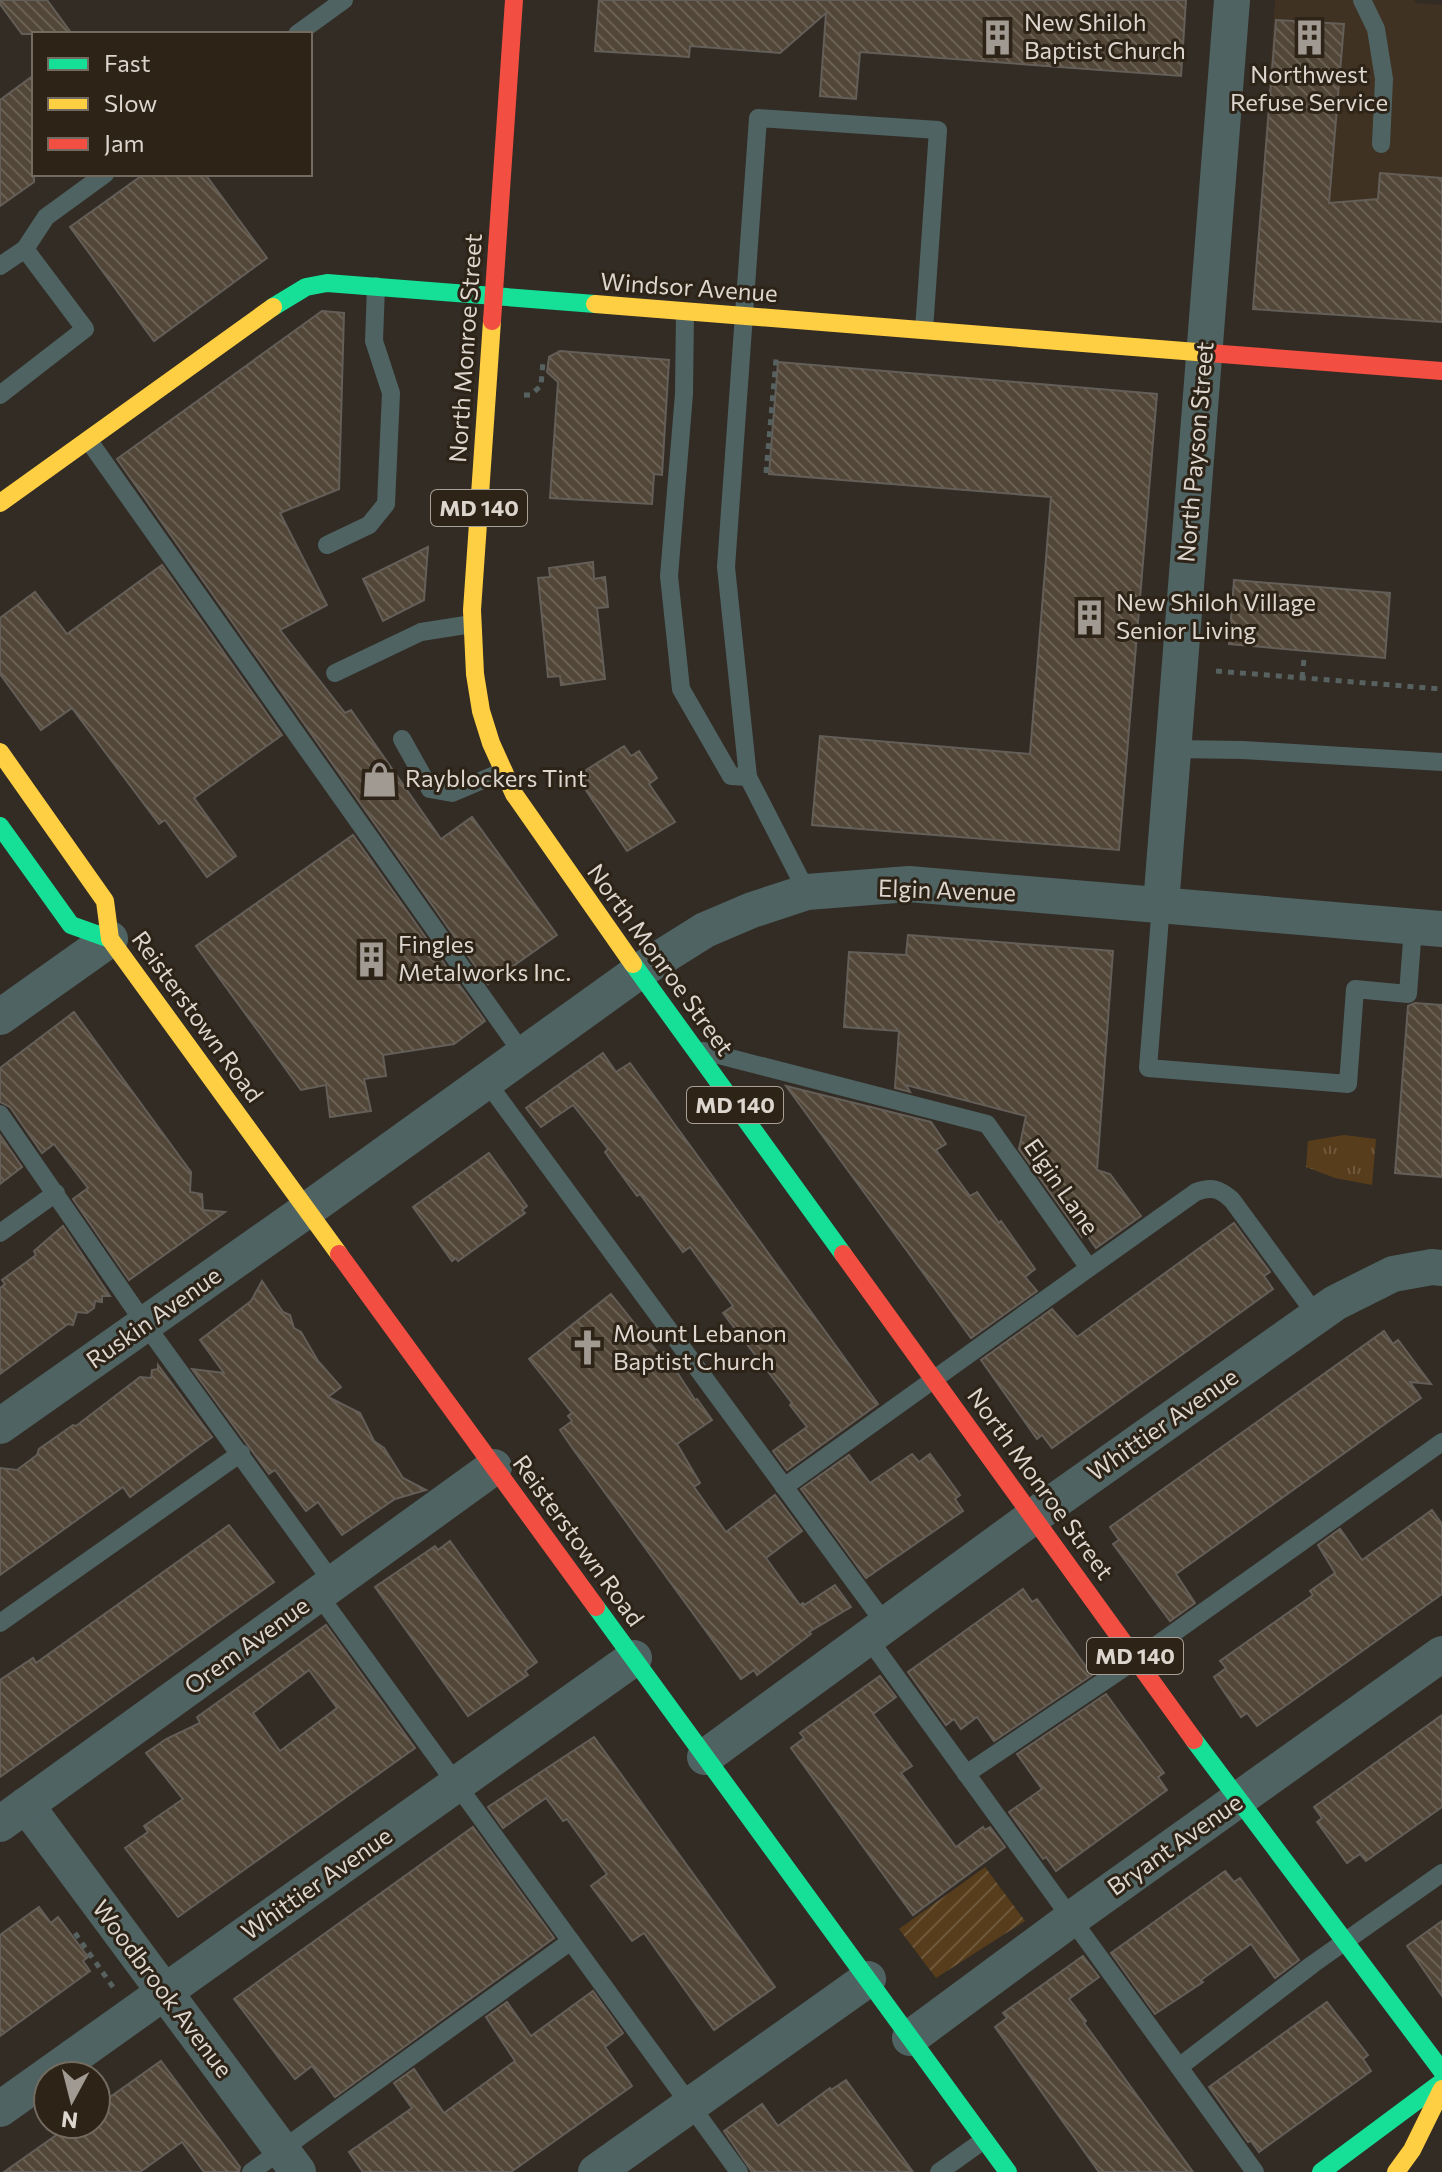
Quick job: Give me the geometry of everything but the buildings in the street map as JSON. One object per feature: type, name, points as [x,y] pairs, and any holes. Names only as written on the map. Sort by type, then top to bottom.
[{"type":"main road","name":"North Monroe Street","points":[[514,0],[472,624],[481,710],[514,794],[638,972],[1238,1800],[1442,2071]]},
{"type":"main road","name":"Windsor Avenue","points":[[0,503],[283,300],[306,287],[327,283],[1442,371]]},
{"type":"main road","name":"Reisterstown Road","points":[[0,752],[105,901],[110,939],[1008,2172]]},
{"type":"main road","name":"Reisterstown Road","points":[[0,826],[71,925],[110,939]]},
{"type":"main road","points":[[1321,2172],[1442,2082]]},
{"type":"main road","points":[[1396,2172],[1412,2150],[1442,2089]]},
{"type":"street","name":"North Payson Street","points":[[1161,905],[1232,0]]},
{"type":"street","name":"Elgin Avenue","points":[[307,1210],[638,972],[705,930],[807,892],[909,884],[1427,928]]},
{"type":"street","points":[[0,1017],[110,939]]},
{"type":"street","name":"Ruskin Avenue","points":[[0,1426],[307,1210]]},
{"type":"street","name":"Whittier Avenue","points":[[705,1757],[1034,1516],[1335,1303],[1393,1274],[1442,1268]]},
{"type":"street","name":"Orem Avenue","points":[[13,1815],[494,1467]]},
{"type":"street","name":"Bryant Avenue","points":[[910,2038],[1442,1654]]},
{"type":"street","name":"Whittier Avenue","points":[[0,2109],[634,1658]]},
{"type":"street","name":"Woodbrook Avenue","points":[[13,1815],[164,1992],[290,2161]]},
{"type":"street","points":[[596,2172],[868,1979]]},
{"type":"lane","points":[[300,32],[344,0]]},
{"type":"lane","points":[[1362,0],[1376,29],[1384,79],[1381,144]]},
{"type":"lane","points":[[807,892],[748,777],[726,567],[758,118],[938,130],[924,330]]},
{"type":"lane","points":[[0,266],[25,249],[46,217],[102,176]]},
{"type":"lane","points":[[0,395],[85,329],[25,249]]},
{"type":"lane","points":[[327,545],[369,525],[386,504],[391,393],[374,341],[376,286]]},
{"type":"lane","points":[[685,312],[684,394],[669,576],[681,689],[731,776],[748,777]]},
{"type":"lane","points":[[89,441],[523,1054]]},
{"type":"lane","points":[[335,673],[421,632],[472,624]]},
{"type":"lane","points":[[402,739],[430,789],[452,793],[504,771]]},
{"type":"lane","points":[[1173,749],[1442,762]]},
{"type":"lane","points":[[1161,905],[1148,1068],[1348,1084],[1355,989],[1408,994],[1427,928]]},
{"type":"lane","name":"Elgin Lane","points":[[694,1049],[987,1124],[1089,1268],[1196,1192],[1208,1188],[1221,1190],[1232,1200],[1317,1316]]},
{"type":"lane","points":[[486,1081],[784,1487],[966,1774],[1255,2172]]},
{"type":"lane","points":[[0,1114],[145,1324],[241,1453],[326,1589],[457,1784],[739,2172]]},
{"type":"lane","points":[[0,1233],[56,1193]]},
{"type":"lane","points":[[784,1487],[1089,1268]]},
{"type":"lane","points":[[966,1774],[1137,1659],[1442,1442]]},
{"type":"lane","points":[[0,1623],[241,1453]]},
{"type":"lane","points":[[1179,2067],[1442,1873]]},
{"type":"lane","points":[[251,2172],[290,2161],[571,1941]]},
{"type":"lane","points":[[939,2172],[984,2140]]},
{"type":"path","points":[[766,473],[776,359]]},
{"type":"path","points":[[523,395],[530,395],[541,386],[543,361]]},
{"type":"path","points":[[1302,678],[1304,659]]},
{"type":"path","points":[[1216,671],[1442,689]]},
{"type":"shaded area","name":"Northwest Refuse Service","points":[[1275,0],[1414,0],[1415,3],[1442,5],[1442,323],[1253,309]]},
{"type":"green space","points":[[1344,1135],[1376,1139],[1372,1185],[1335,1178],[1306,1167],[1308,1141]]},
{"type":"green space","points":[[985,1867],[1025,1921],[936,1978],[899,1929]]},
{"type":"traffic: fast","points":[[273,307],[306,287],[327,283],[595,304]]},
{"type":"traffic: fast","points":[[0,826],[71,925],[110,939]]},
{"type":"traffic: fast","points":[[633,964],[843,1254]]},
{"type":"traffic: fast","points":[[596,1607],[1008,2172]]},
{"type":"traffic: fast","points":[[1194,1740],[1442,2071]]},
{"type":"traffic: fast","points":[[1321,2172],[1442,2082]]},
{"type":"traffic: slow","points":[[595,304],[1209,353]]},
{"type":"traffic: slow","points":[[0,503],[273,307]]},
{"type":"traffic: slow","points":[[492,321],[472,610],[475,674],[481,711],[491,743],[514,794],[633,964]]},
{"type":"traffic: slow","points":[[0,752],[105,901],[110,939],[339,1254]]},
{"type":"traffic: slow","points":[[1396,2172],[1412,2150],[1442,2089]]},
{"type":"traffic: jam","points":[[492,321],[514,0]]},
{"type":"traffic: jam","points":[[1209,353],[1442,371]]},
{"type":"traffic: jam","points":[[339,1254],[596,1607]]},
{"type":"traffic: jam","points":[[843,1254],[1194,1740]]},
{"type":"place","name":"New Shiloh Baptist Church","points":[[998,37]]},
{"type":"place","name":"Northwest Refuse Service","points":[[1309,38]]},
{"type":"place","name":"New Shiloh Village Senior Living","points":[[1090,617]]},
{"type":"place","name":"Rayblockers Tint","points":[[379,779]]},
{"type":"place","name":"Fingles Metalworks Inc.","points":[[372,959]]},
{"type":"place","name":"Mount Lebanon Baptist Church","points":[[587,1348]]}]
